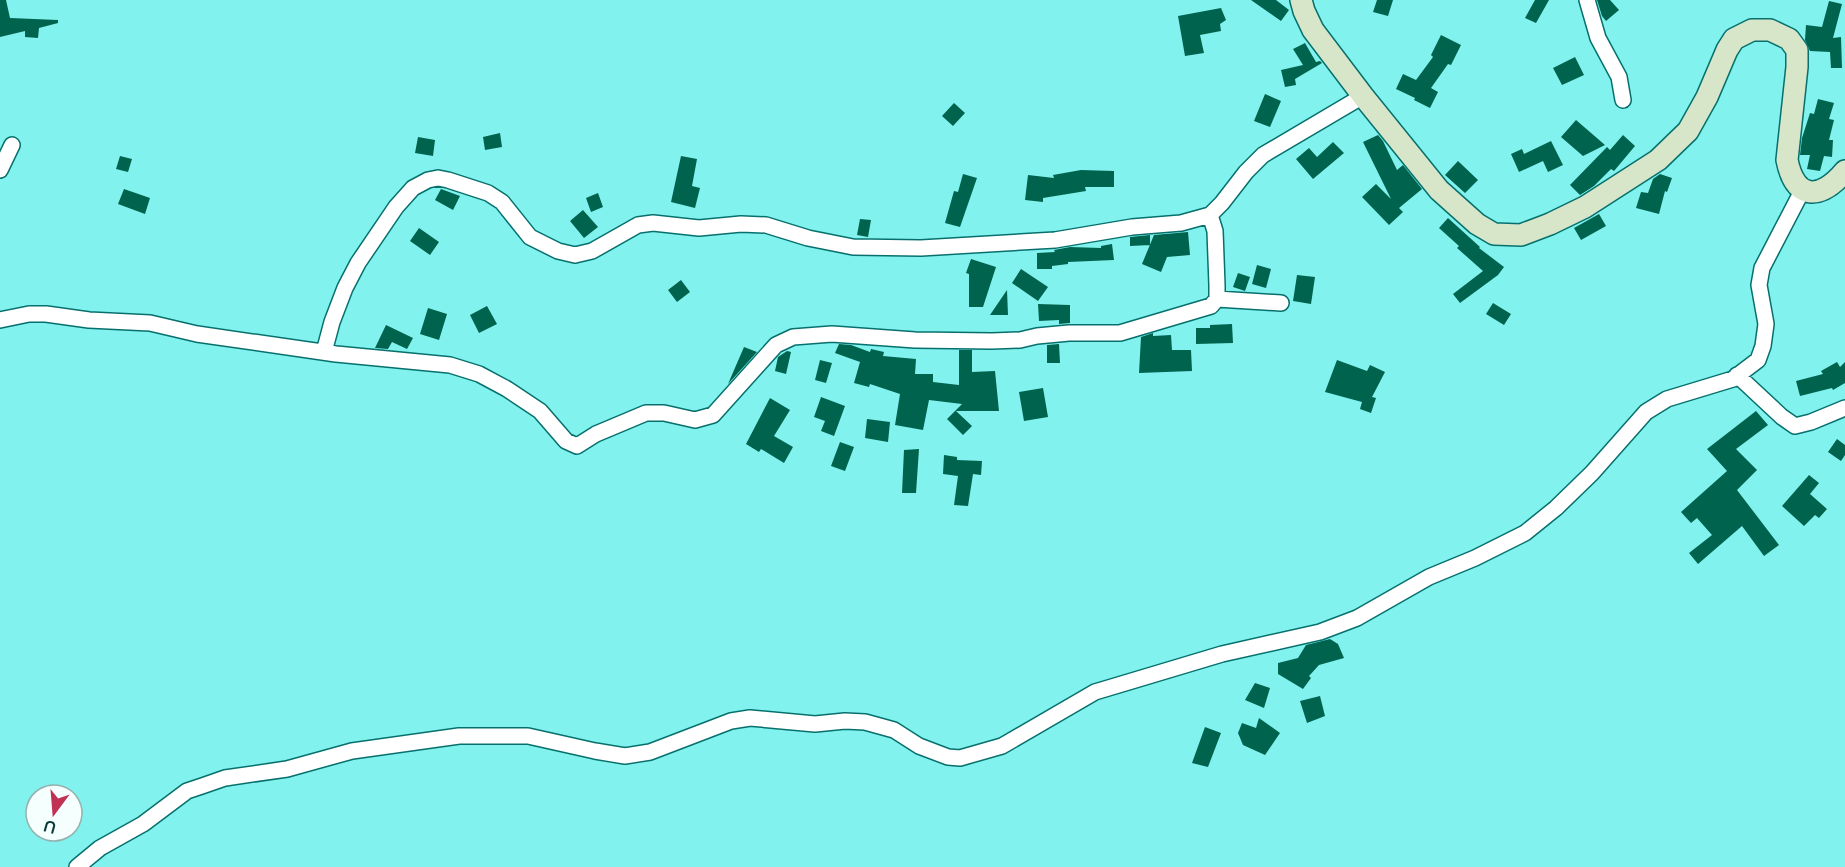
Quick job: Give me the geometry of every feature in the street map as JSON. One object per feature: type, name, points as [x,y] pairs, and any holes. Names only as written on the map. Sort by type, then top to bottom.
[{"type":"street","points":[[1301,0],[1313,30],[1439,190],[1477,224],[1494,234],[1521,235],[1586,207],[1658,160],[1688,131],[1734,39],[1752,30],[1770,30],[1789,39],[1797,50],[1787,160],[1790,173],[1802,191],[1816,193],[1828,188],[1845,171]]},
{"type":"street","points":[[1587,0],[1598,39],[1619,77],[1623,100]]},
{"type":"street","points":[[324,352],[332,322],[345,288],[358,263],[396,207],[413,188],[428,180],[448,180],[488,193],[502,202],[530,237],[558,251],[575,255],[592,251],[638,225],[653,223],[699,228],[741,224],[766,225],[808,238],[853,247],[921,248],[1056,240],[1132,226],[1181,223],[1210,215],[1263,155],[1363,96]]},
{"type":"street","points":[[0,170],[12,145]]},
{"type":"street","points":[[77,867],[100,848],[143,824],[187,791],[225,778],[287,769],[351,751],[459,736],[528,736],[625,756],[650,752],[731,721],[750,718],[815,724],[845,721],[865,722],[894,730],[919,746],[948,757],[960,758],[1002,746],[1095,692],[1222,654],[1320,632],[1357,618],[1429,577],[1475,558],[1525,533],[1556,508],[1592,473],[1646,412],[1667,399],[1737,375],[1758,360],[1763,346],[1766,324],[1759,285],[1762,268],[1802,191]]},
{"type":"street","points":[[0,320],[29,314],[46,314],[89,320],[150,323],[197,334],[324,352],[450,365],[479,374],[507,389],[540,411],[566,441],[577,446],[596,434],[646,413],[664,413],[695,420],[713,415],[776,345],[793,337],[832,333],[915,340],[992,341],[1020,340],[1069,333],[1120,333],[1211,306],[1217,299],[1215,231],[1210,215]]},
{"type":"street","points":[[1217,299],[1281,303]]},
{"type":"street","points":[[1737,375],[1782,417],[1795,426],[1845,408]]},
{"type":"building","points":[[0,0],[6,0],[10,18],[58,20],[58,23],[39,28],[38,38],[25,37],[25,31],[0,37]]},
{"type":"building","points":[[1251,0],[1276,0],[1289,10],[1281,21]]},
{"type":"building","points":[[1377,0],[1393,0],[1388,16],[1373,12]]},
{"type":"building","points":[[1535,0],[1549,0],[1536,23],[1525,18]]},
{"type":"building","points":[[1597,0],[1610,0],[1619,10],[1606,21]]},
{"type":"building","points":[[1829,1],[1842,4],[1833,38],[1841,37],[1842,68],[1831,68],[1830,52],[1810,51],[1805,40],[1806,25],[1822,27]]},
{"type":"building","points":[[1221,8],[1226,20],[1220,24],[1221,31],[1200,35],[1204,53],[1185,56],[1178,16]]},
{"type":"building","points":[[1441,35],[1461,45],[1451,65],[1448,64],[1431,88],[1438,92],[1430,108],[1396,89],[1403,74],[1416,80],[1433,57],[1431,55]]},
{"type":"building","points":[[1305,43],[1316,62],[1322,63],[1295,79],[1296,85],[1285,87],[1281,70],[1303,65],[1293,49]]},
{"type":"building","points":[[1575,57],[1584,75],[1562,85],[1553,68]]},
{"type":"building","points":[[1265,94],[1281,101],[1270,127],[1254,121]]},
{"type":"building","points":[[1818,99],[1834,103],[1829,119],[1834,120],[1829,140],[1833,140],[1832,157],[1824,156],[1820,171],[1807,169],[1810,155],[1800,155],[1802,138],[1810,113],[1814,114]]},
{"type":"building","points":[[954,103],[965,113],[953,126],[942,116]]},
{"type":"building","points":[[1576,120],[1605,145],[1583,156],[1561,137]]},
{"type":"building","points":[[500,133],[502,147],[485,150],[483,137]]},
{"type":"building","points":[[1378,135],[1397,170],[1403,165],[1422,189],[1399,208],[1403,212],[1389,225],[1362,197],[1376,184],[1391,199],[1363,142]]},
{"type":"building","points":[[1623,135],[1635,146],[1614,171],[1611,169],[1594,186],[1580,195],[1570,185],[1607,147],[1610,150]]},
{"type":"building","points":[[418,137],[435,140],[433,156],[415,153]]},
{"type":"building","points":[[1551,141],[1563,165],[1548,172],[1543,161],[1519,172],[1511,154],[1522,149],[1524,154]]},
{"type":"building","points":[[1333,142],[1344,153],[1313,179],[1296,159],[1309,148],[1317,157]]},
{"type":"building","points":[[120,156],[132,159],[128,172],[116,169]]},
{"type":"building","points":[[681,156],[697,159],[692,186],[700,188],[695,208],[671,202]]},
{"type":"building","points":[[1458,161],[1478,180],[1465,193],[1445,175]]},
{"type":"building","points":[[1081,170],[1114,171],[1114,187],[1085,187],[1086,191],[1043,198],[1043,202],[1025,200],[1028,175],[1054,178],[1053,175]]},
{"type":"building","points":[[963,174],[977,178],[960,227],[945,223],[954,191],[958,192]]},
{"type":"building","points":[[1660,174],[1672,178],[1667,192],[1665,191],[1659,214],[1636,208],[1641,192],[1648,193],[1653,179]]},
{"type":"building","points":[[124,189],[150,198],[145,214],[118,204]]},
{"type":"building","points":[[441,189],[460,196],[453,210],[435,200]]},
{"type":"building","points":[[598,193],[603,207],[591,212],[586,198]]},
{"type":"building","points":[[583,210],[598,227],[584,238],[570,221]]},
{"type":"building","points":[[1599,214],[1606,226],[1581,240],[1574,228]]},
{"type":"building","points":[[1448,218],[1479,248],[1504,267],[1498,275],[1460,303],[1453,294],[1483,271],[1439,228]]},
{"type":"building","points":[[860,219],[871,220],[868,237],[857,235]]},
{"type":"building","points":[[419,228],[439,242],[430,255],[410,241]]},
{"type":"building","points":[[1188,232],[1190,255],[1167,257],[1161,272],[1142,264],[1154,235]]},
{"type":"building","points":[[1150,235],[1150,245],[1130,246],[1130,237]]},
{"type":"building","points":[[1112,244],[1114,260],[1068,262],[1068,264],[1052,266],[1052,269],[1037,269],[1037,253],[1055,252],[1054,250],[1070,247],[1101,248],[1101,246]]},
{"type":"building","points":[[971,259],[996,267],[983,307],[969,307],[969,274],[966,273]]},
{"type":"building","points":[[1257,265],[1271,269],[1266,288],[1252,284]]},
{"type":"building","points":[[1021,269],[1048,287],[1038,301],[1012,283]]},
{"type":"building","points":[[1238,273],[1250,277],[1245,291],[1233,287]]},
{"type":"building","points":[[1297,275],[1315,277],[1311,304],[1293,301]]},
{"type":"building","points":[[681,280],[690,292],[677,302],[668,290]]},
{"type":"building","points":[[1007,290],[1008,315],[990,315]]},
{"type":"building","points":[[1493,303],[1511,314],[1504,325],[1486,314]]},
{"type":"building","points":[[1038,304],[1070,305],[1070,323],[1059,324],[1059,320],[1039,321]]},
{"type":"building","points":[[487,306],[497,324],[479,333],[470,315]]},
{"type":"building","points":[[428,308],[447,314],[439,340],[420,334]]},
{"type":"building","points":[[1232,324],[1233,343],[1196,344],[1196,328]]},
{"type":"building","points":[[386,325],[413,338],[407,349],[392,342],[388,349],[375,348]]},
{"type":"building","points":[[1153,333],[1153,336],[1171,335],[1172,350],[1191,350],[1192,371],[1139,373],[1141,337]]},
{"type":"building","points":[[839,344],[851,345],[870,352],[871,349],[884,352],[883,356],[916,359],[915,374],[933,374],[933,382],[959,385],[959,350],[972,350],[972,372],[995,371],[999,411],[956,411],[972,426],[963,435],[947,419],[962,404],[929,400],[923,430],[895,425],[900,394],[870,384],[869,387],[854,383],[860,362],[835,353]]},
{"type":"building","points":[[1059,344],[1060,363],[1047,363],[1047,345]]},
{"type":"building","points":[[744,347],[757,352],[728,384]]},
{"type":"building","points":[[787,351],[791,352],[786,374],[775,371],[778,357]]},
{"type":"building","points":[[820,360],[832,363],[826,383],[815,380]]},
{"type":"building","points":[[1337,360],[1367,371],[1370,365],[1385,372],[1372,397],[1376,398],[1371,413],[1360,409],[1362,402],[1325,392]]},
{"type":"building","points":[[1837,362],[1840,367],[1845,362],[1845,383],[1833,390],[1832,388],[1800,396],[1796,381],[1823,374],[1821,371]]},
{"type":"building","points":[[1043,388],[1048,417],[1024,421],[1019,392]]},
{"type":"building","points":[[821,397],[845,406],[834,436],[821,431],[825,421],[814,417]]},
{"type":"building","points":[[770,398],[790,410],[774,436],[793,447],[784,463],[761,449],[759,452],[746,444]]},
{"type":"building","points":[[1756,411],[1768,425],[1736,449],[1757,470],[1737,490],[1779,545],[1764,556],[1742,526],[1698,564],[1689,553],[1712,535],[1697,518],[1691,523],[1681,512],[1727,471],[1707,449]]},
{"type":"building","points":[[867,419],[890,422],[888,442],[865,438]]},
{"type":"building","points":[[1837,439],[1845,445],[1845,455],[1841,461],[1828,452]]},
{"type":"building","points":[[840,442],[854,447],[845,471],[831,466]]},
{"type":"building","points":[[919,449],[916,493],[902,493],[904,450]]},
{"type":"building","points":[[944,455],[957,457],[957,460],[982,461],[981,475],[973,474],[968,506],[954,505],[958,476],[943,474]]},
{"type":"building","points":[[1809,475],[1819,483],[1810,494],[1827,509],[1819,518],[1815,515],[1804,526],[1782,506]]},
{"type":"building","points":[[1330,639],[1338,644],[1344,658],[1319,665],[1309,676],[1311,678],[1303,689],[1278,674],[1278,663],[1298,658],[1306,645]]},
{"type":"building","points":[[1255,683],[1270,688],[1264,708],[1245,700]]},
{"type":"building","points":[[1320,696],[1325,716],[1307,723],[1300,701]]},
{"type":"building","points":[[1259,718],[1280,733],[1265,755],[1243,745],[1238,733],[1242,723],[1256,728]]},
{"type":"building","points":[[1205,727],[1221,733],[1208,767],[1192,763]]}]
